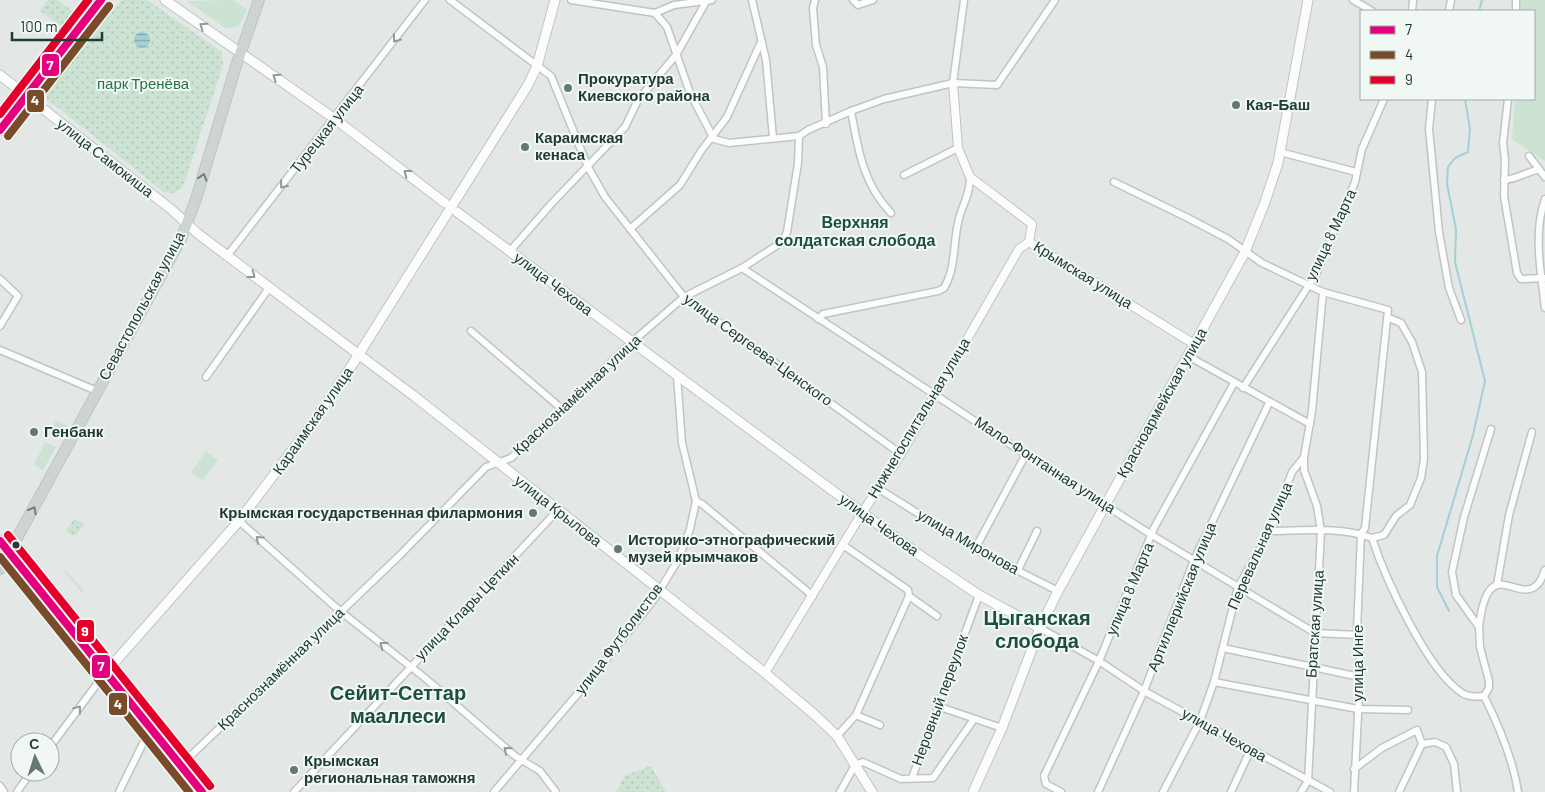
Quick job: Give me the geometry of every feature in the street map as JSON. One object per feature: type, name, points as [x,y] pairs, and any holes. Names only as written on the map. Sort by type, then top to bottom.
[{"type":"main road","points":[[0,130],[101,0]]},
{"type":"main road","points":[[166,0],[335,119],[445,203]]},
{"type":"main road","name":"Севастопольская улица","points":[[0,569],[181,239],[196,199],[240,52],[259,0]]},
{"type":"main road","name":"Красноармейская улица","points":[[973,792],[1002,728],[1040,628],[1058,591],[1107,505],[1244,252],[1270,189],[1280,152],[1308,0]]},
{"type":"main road","name":"Караимская улица","points":[[106,672],[239,521],[312,424],[485,154],[537,66],[554,4]]},
{"type":"main road","name":"улица Самокиша","points":[[0,76],[186,222]]},
{"type":"main road","name":"улица Чехова","points":[[457,212],[862,513],[979,595],[1040,628]]},
{"type":"main road","name":"улица Крылова","points":[[186,222],[227,256],[358,354],[498,463],[816,715],[837,736],[872,792]]},
{"type":"main road","points":[[0,541],[202,792]]},
{"type":"street","name":"Турецкая улица","points":[[227,256],[335,119],[425,0]]},
{"type":"street","name":"улица Сергеева-Ценского","points":[[450,0],[551,76],[588,167],[605,197],[684,297],[901,454]]},
{"type":"street","points":[[546,0],[554,4]]},
{"type":"street","points":[[571,0],[655,13],[668,27],[690,93],[711,136],[721,142],[729,143],[799,136],[850,111],[884,99],[953,83],[997,85],[1055,0]]},
{"type":"street","points":[[510,251],[552,203],[625,127],[638,100],[676,55],[707,0]]},
{"type":"street","points":[[655,13],[673,2],[712,0]]},
{"type":"street","points":[[752,0],[766,60],[773,138]]},
{"type":"street","points":[[815,0],[813,8],[816,45],[823,67],[826,124]]},
{"type":"street","points":[[853,0],[858,5],[873,0]]},
{"type":"street","points":[[818,319],[823,314],[938,291],[944,288],[956,248],[958,221],[967,198],[970,177],[958,148],[953,83],[964,0]]},
{"type":"street","points":[[1353,0],[1370,10]]},
{"type":"street","points":[[630,229],[680,185],[711,136],[727,117],[761,42]]},
{"type":"street","name":"улица 8 Марта","points":[[1243,388],[1316,274],[1355,182],[1362,149],[1384,100]]},
{"type":"street","points":[[1432,100],[1429,129],[1439,232],[1449,288],[1461,320]]},
{"type":"street","points":[[1508,100],[1503,142],[1504,196],[1517,274],[1521,279],[1543,278]]},
{"type":"street","points":[[850,111],[866,178],[882,204],[891,213]]},
{"type":"street","name":"Краснознамённая улица","points":[[180,766],[400,555],[486,468],[511,458],[631,343],[684,297],[742,268],[782,242],[788,232],[798,163],[799,136]]},
{"type":"street","points":[[904,175],[958,148]]},
{"type":"street","points":[[1280,152],[1356,172]]},
{"type":"street","points":[[1530,156],[1545,177]]},
{"type":"street","points":[[1504,180],[1516,180],[1533,170],[1539,170]]},
{"type":"street","name":"Крымская улица","points":[[970,177],[1032,224],[1029,242],[1194,344]]},
{"type":"street","points":[[1114,182],[1220,235],[1262,263],[1323,292]]},
{"type":"street","points":[[1545,199],[1541,221],[1539,262],[1543,278],[1545,308]]},
{"type":"street","name":"Нижнегоспитальная улица","points":[[765,673],[862,513],[901,454],[1019,249],[1029,242]]},
{"type":"street","name":"Мало-Фонтанная улица","points":[[742,268],[1152,535],[1315,633],[1358,635]]},
{"type":"street","points":[[0,279],[18,296],[0,326]]},
{"type":"street","points":[[206,377],[269,288]]},
{"type":"street","name":"улица Инге","points":[[1323,292],[1388,310],[1389,318],[1365,528],[1362,534],[1358,635],[1360,677],[1354,792]]},
{"type":"street","name":"Перевальная улица","points":[[1163,792],[1200,721],[1214,682],[1238,587],[1270,530],[1292,472],[1304,457],[1310,424],[1323,292]]},
{"type":"street","points":[[1270,530],[1362,534],[1372,538],[1384,535],[1396,516],[1410,505],[1421,478],[1424,459],[1422,372],[1412,342],[1401,323],[1389,318]]},
{"type":"street","points":[[471,331],[562,409]]},
{"type":"street","points":[[0,350],[97,391]]},
{"type":"street","points":[[1188,356],[1310,424]]},
{"type":"street","name":"улица Футболистов","points":[[494,792],[598,670],[659,590],[681,552],[690,529],[696,501],[682,443],[676,376]]},
{"type":"street","name":"улица 8 Марта","points":[[1061,792],[1046,784],[1044,776],[1099,661],[1152,535],[1234,383]]},
{"type":"street","name":"Артиллерийская улица","points":[[1098,792],[1144,691],[1194,560],[1270,402]]},
{"type":"street","points":[[1479,627],[1456,595],[1452,572],[1464,517],[1490,429]]},
{"type":"street","points":[[1496,586],[1509,515],[1532,432]]},
{"type":"street","points":[[975,549],[1026,454]]},
{"type":"street","name":"Братская улица","points":[[1304,457],[1304,470],[1317,506],[1321,531],[1308,781]]},
{"type":"street","name":"улица Миронова","points":[[879,489],[975,549],[1058,591]]},
{"type":"street","points":[[696,501],[812,596]]},
{"type":"street","name":"улица Клары Цеткин","points":[[294,792],[558,510]]},
{"type":"street","points":[[239,521],[340,611],[410,666],[522,760],[540,771],[556,792]]},
{"type":"street","points":[[1018,570],[1038,531]]},
{"type":"street","points":[[1372,538],[1381,563],[1424,650],[1440,672],[1462,692],[1469,696],[1484,696]]},
{"type":"street","points":[[837,736],[856,715],[909,596],[908,590],[843,545]]},
{"type":"street","points":[[1484,696],[1489,688],[1489,681],[1480,647],[1479,627],[1483,599],[1488,590],[1496,586],[1528,590],[1539,583],[1545,570]]},
{"type":"street","name":"Неровный переулок","points":[[912,778],[979,595]]},
{"type":"street","points":[[909,596],[936,616]]},
{"type":"street","name":"улица Чехова","points":[[1040,628],[1099,661],[1144,691],[1330,792]]},
{"type":"street","points":[[1223,648],[1360,677]]},
{"type":"street","name":"Караимская улица","points":[[60,734],[106,672]]},
{"type":"street","points":[[1214,682],[1358,709],[1408,710]]},
{"type":"street","points":[[1484,696],[1501,733],[1518,792]]},
{"type":"street","points":[[937,706],[1002,728]]},
{"type":"street","points":[[856,715],[880,726]]},
{"type":"street","points":[[840,792],[855,765],[868,763],[901,779],[933,778],[974,719]]},
{"type":"street","points":[[119,792],[150,729]]},
{"type":"street","points":[[1354,769],[1382,748],[1418,730],[1422,744],[1399,792]]},
{"type":"street","points":[[1422,744],[1434,742],[1446,747],[1454,764],[1457,792]]},
{"type":"street","points":[[1231,792],[1250,750]]},
{"type":"street","points":[[1301,792],[1308,781]]},
{"type":"street","points":[[0,786],[4,792]]},
{"type":"green space","points":[[48,0],[58,0],[76,14],[64,29],[40,11]]},
{"type":"green space","name":"парк Тренёва","points":[[122,0],[147,0],[222,52],[223,65],[183,187],[175,193],[164,192],[47,99],[47,91]]},
{"type":"green space","points":[[234,0],[247,10],[240,25],[226,29],[187,1]]},
{"type":"green space","points":[[1521,0],[1545,0],[1545,161],[1512,139],[1515,100],[1535,100],[1535,10],[1520,10]]},
{"type":"green space","points":[[56,420],[68,426],[60,439],[49,434]]},
{"type":"green space","points":[[45,442],[56,447],[43,470],[34,465]]},
{"type":"green space","points":[[206,451],[218,460],[202,480],[191,472]]},
{"type":"green space","points":[[74,519],[85,524],[74,537],[66,531]]},
{"type":"green space","points":[[61,567],[84,590],[82,593]]},
{"type":"green space","points":[[651,766],[666,792],[616,792],[625,775]]},
{"type":"water","points":[[142,32],[150,40],[142,48],[134,40]]},
{"type":"waterway","points":[[1479,10],[1482,0]]},
{"type":"waterway","points":[[1449,611],[1437,587],[1437,556],[1473,435],[1485,381],[1455,262],[1456,229],[1447,184],[1448,167],[1455,158],[1468,152],[1470,129],[1465,100]]},
{"type":"transit line","name":"9","points":[[0,114],[88,0]]},
{"type":"transit line","name":"7","points":[[0,130],[101,0]]},
{"type":"transit line","name":"4","points":[[8,136],[109,6]]},
{"type":"transit line","name":"9","points":[[8,535],[210,786]]},
{"type":"transit line","name":"7","points":[[0,541],[202,792]]},
{"type":"transit line","name":"4","points":[[0,557],[189,792]]},
{"type":"place","name":"Прокуратура Киевского района","points":[[568,88]]},
{"type":"place","name":"Кая-Баш","points":[[1236,105]]},
{"type":"place","name":"Караимская кенаса","points":[[525,147]]},
{"type":"place","name":"Генбанк","points":[[34,432]]},
{"type":"place","name":"Крымская государственная филармония","points":[[533,513]]},
{"type":"place","name":"Историко-этнографический музей крымчаков","points":[[618,549]]},
{"type":"place","name":"Крымская региональная таможня","points":[[294,770]]},
{"type":"district","name":"Верхняя солдатская слобода","points":[[855,231]]},
{"type":"district","name":"Цыганская слобода","points":[[1037,630]]},
{"type":"district","name":"Сейит-Сеттар мааллеси","points":[[398,704]]}]
